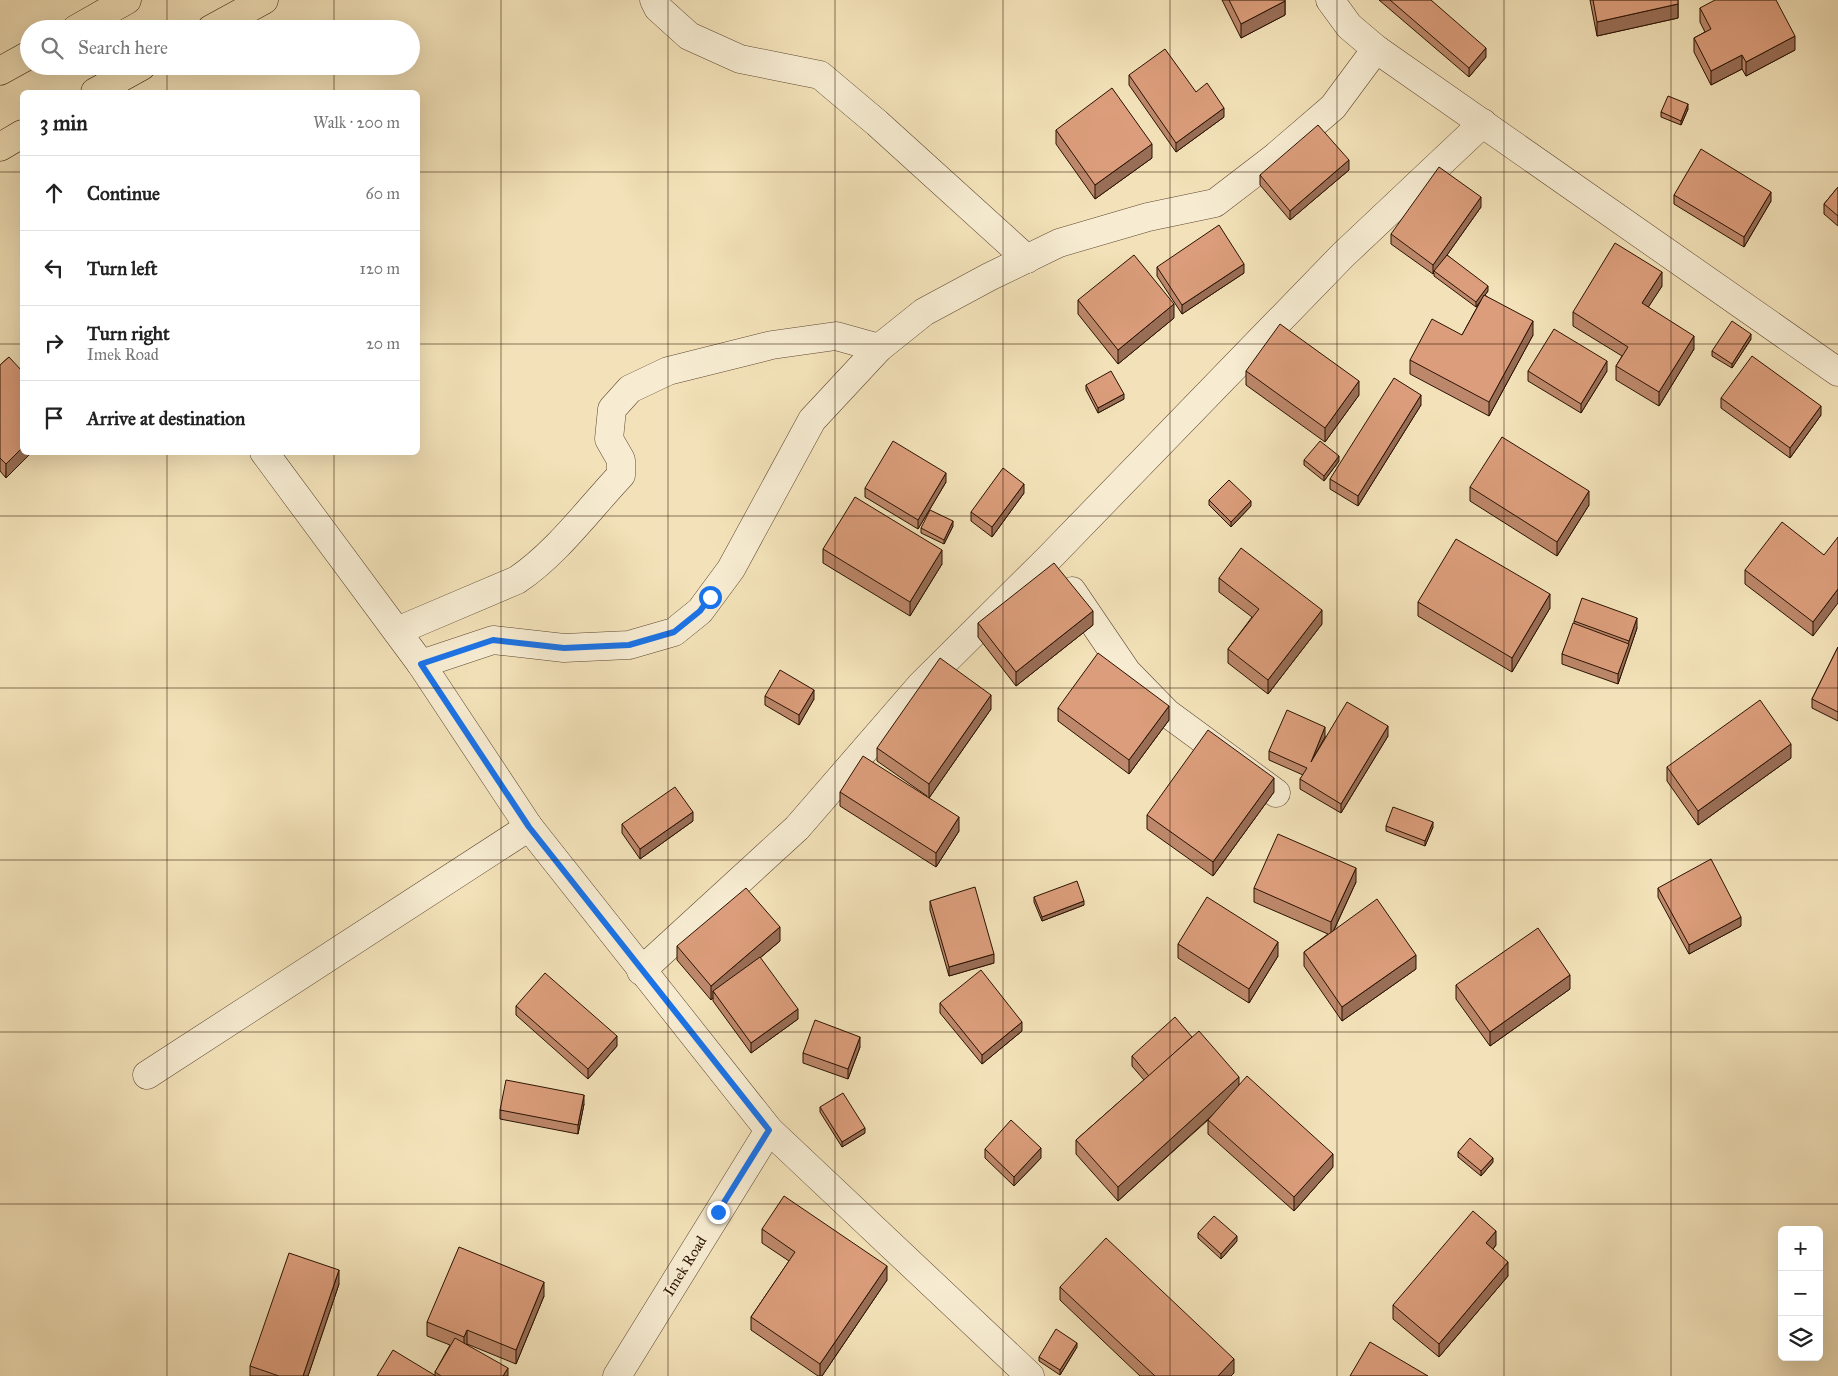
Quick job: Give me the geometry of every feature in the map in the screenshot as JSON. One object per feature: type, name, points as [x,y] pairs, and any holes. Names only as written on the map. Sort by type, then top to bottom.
[{"type":"highway","points":[[92,20],[127,0]]},
{"type":"highway","points":[[227,20],[264,0]]},
{"type":"highway","points":[[0,71],[20,60]]},
{"type":"highway","points":[[99,90],[126,75]]},
{"type":"highway","points":[[0,147],[20,135]]},
{"type":"street","points":[[654,0],[658,8],[689,36],[740,59],[820,75],[877,122],[1027,259]]},
{"type":"street","points":[[1330,0],[1349,26],[1376,49],[1838,372]]},
{"type":"street","points":[[421,664],[493,640],[564,648],[629,645],[674,632],[700,611],[731,569],[812,420],[879,348],[924,312],[1059,243],[1148,217],[1215,203],[1275,157],[1333,107],[1376,49]]},
{"type":"street","points":[[641,972],[797,828],[921,685],[1049,558],[1342,255],[1483,123]]},
{"type":"street","points":[[397,631],[517,580],[534,569],[621,474],[621,460],[609,439],[612,409],[630,389],[668,371],[772,345],[836,336],[879,348]]},
{"type":"street","points":[[266,455],[421,664],[529,827],[641,972],[769,1130],[1030,1376]]},
{"type":"street","points":[[1049,558],[1126,672],[1167,713],[1276,793]]},
{"type":"street","points":[[148,1075],[529,827]]},
{"type":"street","name":"Imek Road","points":[[617,1376],[769,1130]]},
{"type":"building","points":[[1229,0],[1285,0],[1285,1],[1241,24]]},
{"type":"building","points":[[1390,0],[1431,0],[1486,48],[1469,68]]},
{"type":"building","points":[[1593,0],[1678,0],[1678,4],[1597,22]]},
{"type":"building","points":[[1715,0],[1776,0],[1795,36],[1746,62],[1742,55],[1711,71],[1694,38],[1711,29],[1700,8]]},
{"type":"building","points":[[1165,49],[1196,92],[1207,83],[1224,108],[1176,143],[1129,75]]},
{"type":"building","points":[[1112,88],[1152,144],[1095,185],[1056,130]]},
{"type":"building","points":[[1668,96],[1688,104],[1681,121],[1661,112]]},
{"type":"building","points":[[1318,125],[1349,160],[1290,211],[1260,175]]},
{"type":"building","points":[[1701,149],[1771,192],[1744,237],[1674,195]]},
{"type":"building","points":[[1439,167],[1481,197],[1433,265],[1391,234]]},
{"type":"building","points":[[1838,187],[1838,216],[1824,204]]},
{"type":"building","points":[[1219,225],[1244,264],[1182,305],[1157,267]]},
{"type":"building","points":[[1615,243],[1662,272],[1642,303],[1694,336],[1659,392],[1616,366],[1628,347],[1573,312]]},
{"type":"building","points":[[1134,255],[1174,304],[1118,350],[1078,300]]},
{"type":"building","points":[[1447,255],[1488,286],[1476,302],[1434,271]]},
{"type":"building","points":[[1484,295],[1533,321],[1489,402],[1410,360],[1432,319],[1462,335]]},
{"type":"building","points":[[1732,321],[1751,334],[1732,364],[1712,351]]},
{"type":"building","points":[[1280,324],[1359,381],[1325,428],[1246,371]]},
{"type":"building","points":[[1554,329],[1607,361],[1581,404],[1528,371]]},
{"type":"building","points":[[1752,356],[1821,406],[1790,448],[1721,398]]},
{"type":"building","points":[[9,357],[20,369],[20,450],[6,464],[0,458],[0,365]]},
{"type":"building","points":[[1111,371],[1124,394],[1098,408],[1086,385]]},
{"type":"building","points":[[1394,378],[1421,395],[1358,496],[1330,479]]},
{"type":"building","points":[[1502,437],[1589,491],[1557,542],[1470,487]]},
{"type":"building","points":[[893,441],[946,473],[918,520],[865,488]]},
{"type":"building","points":[[1320,441],[1339,456],[1324,476],[1304,460]]},
{"type":"building","points":[[1003,468],[1024,484],[992,527],[971,512]]},
{"type":"building","points":[[1229,480],[1251,501],[1231,522],[1209,500]]},
{"type":"building","points":[[855,497],[942,550],[910,602],[823,549]]},
{"type":"building","points":[[930,510],[953,521],[944,540],[921,528]]},
{"type":"building","points":[[1782,522],[1824,555],[1838,537],[1838,589],[1813,622],[1745,570]]},
{"type":"building","points":[[1456,539],[1550,594],[1512,658],[1418,602]]},
{"type":"building","points":[[1241,548],[1322,610],[1268,680],[1228,649],[1259,609],[1219,578]]},
{"type":"building","points":[[1054,563],[1093,611],[1016,672],[978,623]]},
{"type":"building","points":[[1582,598],[1637,618],[1629,641],[1574,621]]},
{"type":"building","points":[[1573,623],[1629,644],[1618,674],[1562,654]]},
{"type":"building","points":[[1838,647],[1838,712],[1812,699]]},
{"type":"building","points":[[1098,653],[1169,706],[1129,760],[1058,708]]},
{"type":"building","points":[[940,658],[991,695],[929,784],[877,748]]},
{"type":"building","points":[[780,670],[814,690],[799,715],[765,696]]},
{"type":"building","points":[[1760,700],[1791,744],[1698,811],[1667,767]]},
{"type":"building","points":[[1347,702],[1388,726],[1341,804],[1300,779],[1307,768],[1269,751],[1287,710],[1325,727],[1311,762]]},
{"type":"building","points":[[1208,730],[1274,778],[1213,862],[1147,815]]},
{"type":"building","points":[[863,756],[959,817],[936,853],[840,792]]},
{"type":"building","points":[[675,787],[693,812],[640,849],[622,824]]},
{"type":"building","points":[[1393,807],[1433,822],[1425,841],[1386,826]]},
{"type":"building","points":[[1278,834],[1356,868],[1331,922],[1254,888]]},
{"type":"building","points":[[1711,859],[1741,917],[1689,945],[1658,888]]},
{"type":"building","points":[[1077,881],[1084,901],[1042,917],[1034,897]]},
{"type":"building","points":[[975,887],[994,954],[949,967],[930,901]]},
{"type":"building","points":[[746,888],[780,927],[711,986],[677,946]]},
{"type":"building","points":[[1207,897],[1278,942],[1249,989],[1178,944]]},
{"type":"building","points":[[1377,899],[1416,955],[1342,1007],[1304,952]]},
{"type":"building","points":[[1538,928],[1570,975],[1490,1032],[1456,985]]},
{"type":"building","points":[[760,957],[798,1009],[751,1043],[713,991]]},
{"type":"building","points":[[981,970],[1022,1022],[982,1055],[940,1003]]},
{"type":"building","points":[[545,973],[617,1036],[588,1069],[516,1006]]},
{"type":"building","points":[[1175,1017],[1192,1037],[1149,1076],[1132,1056]]},
{"type":"building","points":[[815,1020],[860,1037],[848,1069],[803,1053]]},
{"type":"building","points":[[1199,1031],[1239,1077],[1118,1187],[1076,1140]]},
{"type":"building","points":[[1247,1076],[1333,1154],[1294,1197],[1208,1120]]},
{"type":"building","points":[[506,1080],[584,1095],[578,1125],[500,1110]]},
{"type":"building","points":[[843,1093],[865,1128],[842,1142],[820,1107]]},
{"type":"building","points":[[1011,1120],[1041,1148],[1014,1177],[985,1149]]},
{"type":"building","points":[[1470,1138],[1493,1158],[1481,1171],[1458,1152]]},
{"type":"building","points":[[784,1196],[887,1266],[820,1364],[751,1317],[795,1252],[762,1229]]},
{"type":"building","points":[[1473,1211],[1496,1231],[1486,1243],[1508,1262],[1439,1344],[1393,1305]]},
{"type":"building","points":[[1214,1216],[1237,1236],[1221,1254],[1198,1233]]},
{"type":"building","points":[[1106,1238],[1234,1359],[1218,1376],[1155,1376],[1060,1287]]},
{"type":"building","points":[[459,1247],[544,1282],[516,1350],[467,1330],[464,1337],[427,1322]]},
{"type":"building","points":[[289,1253],[339,1270],[303,1376],[279,1376],[250,1366]]},
{"type":"building","points":[[1056,1329],[1077,1343],[1060,1370],[1039,1357]]},
{"type":"building","points":[[455,1338],[508,1368],[503,1376],[441,1376],[435,1372]]},
{"type":"building","points":[[1370,1342],[1428,1376],[1350,1376]]},
{"type":"building","points":[[393,1350],[436,1376],[377,1376]]},
{"type":"route","points":[[710,597],[700,611],[674,632],[629,645],[564,648],[493,640],[421,664],[529,827],[641,972],[769,1130],[718,1212]]}]
